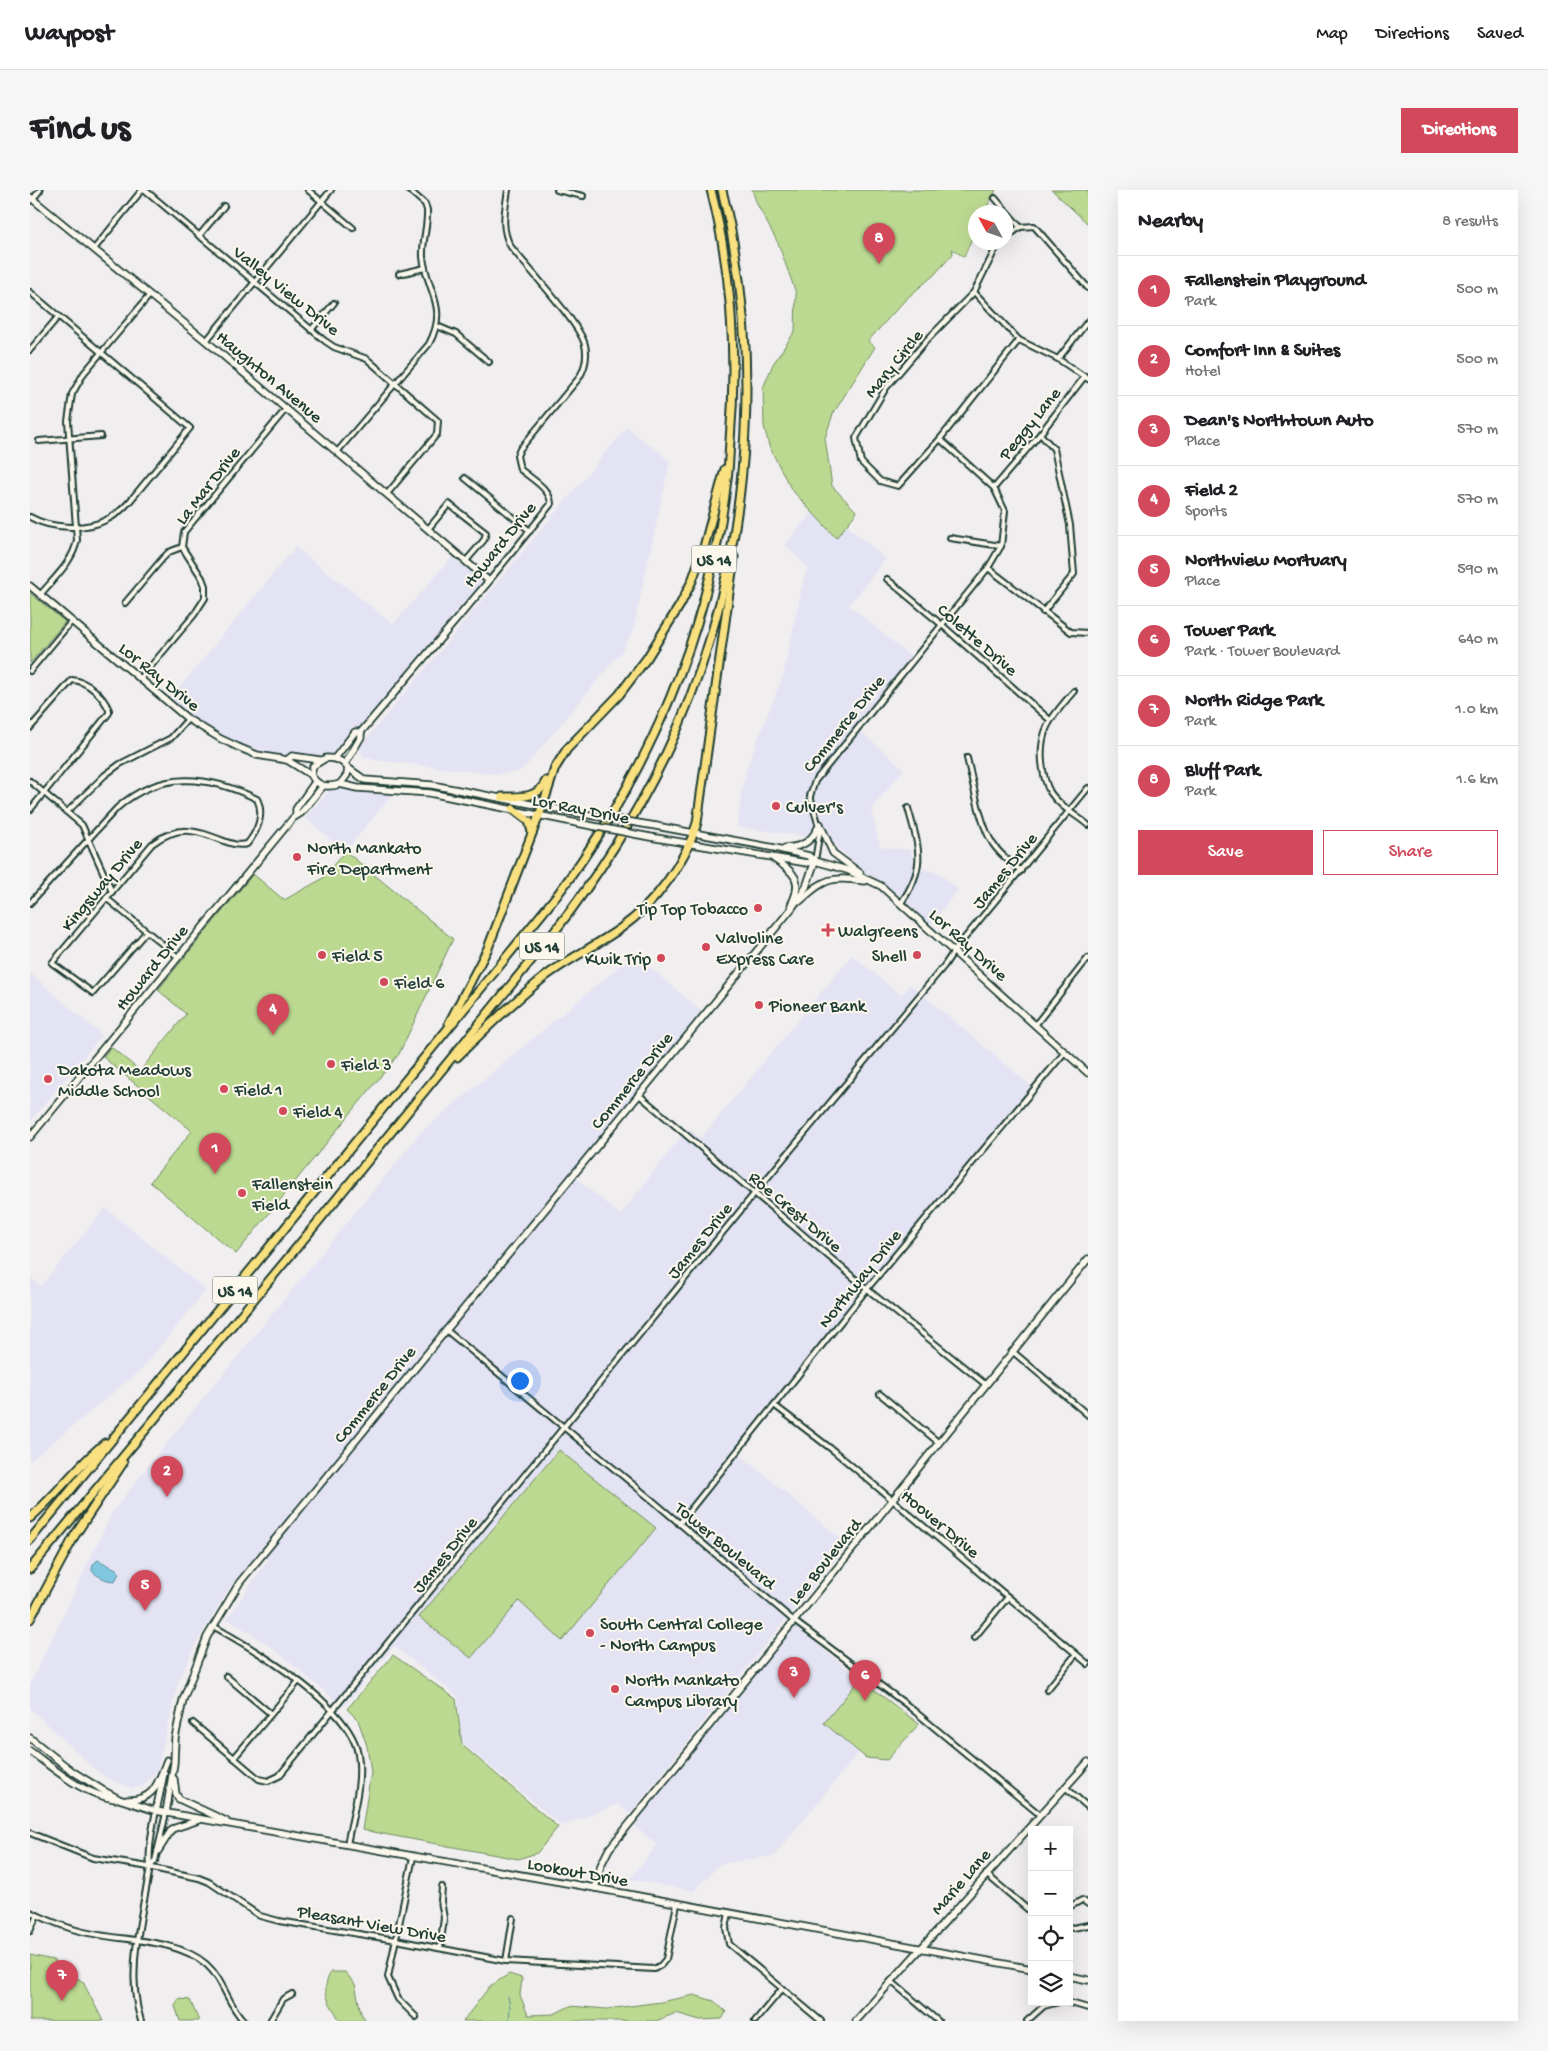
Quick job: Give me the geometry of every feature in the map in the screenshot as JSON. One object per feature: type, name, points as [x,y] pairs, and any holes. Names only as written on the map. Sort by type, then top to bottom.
[{"type":"highway","name":"US 14","points":[[30,1540],[439,1040],[581,863],[617,807],[647,750],[675,688],[699,620],[718,537],[728,478],[733,342],[725,262],[711,190]]},
{"type":"highway","name":"US 14","points":[[30,1569],[129,1452],[576,904],[614,848],[647,791],[678,726],[702,659],[724,585],[734,534],[744,443],[744,338],[735,252],[722,190]]},
{"type":"highway","points":[[502,797],[526,796],[538,792],[544,787],[553,768],[563,755],[619,694],[647,658],[669,625],[692,581],[704,547],[729,454]]},
{"type":"highway","points":[[434,1080],[521,996],[549,974],[621,928],[635,916],[667,882],[690,844],[698,822],[734,557],[734,534]]},
{"type":"highway","points":[[439,1040],[488,948],[552,777],[563,755]]},
{"type":"highway","points":[[512,809],[530,822],[532,833]]},
{"type":"highway","points":[[30,1518],[46,1504],[92,1454],[117,1433]]},
{"type":"highway","name":"US 14","points":[[30,1619],[65,1552],[87,1516],[120,1470],[129,1452]]},
{"type":"street","points":[[31,199],[40,190]]},
{"type":"street","points":[[94,249],[144,190]]},
{"type":"street","name":"Valley View Drive","points":[[144,190],[312,330],[334,347],[367,359],[438,421],[439,428],[437,434],[387,494]]},
{"type":"street","points":[[308,190],[353,228]]},
{"type":"street","points":[[206,341],[331,190]]},
{"type":"street","points":[[337,452],[429,344],[437,326],[436,302],[423,256],[427,210],[425,204],[410,190]]},
{"type":"street","name":"Howard Drive","points":[[347,766],[361,737],[361,732],[489,581],[551,504],[551,497],[520,469],[517,456],[520,449],[579,378],[584,369],[586,358],[582,335],[506,239],[503,218],[508,190]]},
{"type":"street","points":[[557,190],[583,196]]},
{"type":"street","points":[[995,198],[1020,227]]},
{"type":"street","name":"Haughton Avenue","points":[[31,199],[206,341],[489,581]]},
{"type":"street","points":[[199,236],[224,206]]},
{"type":"street","points":[[1013,232],[1020,227],[1034,226],[1088,288]]},
{"type":"street","name":"Mary Circle","points":[[995,250],[974,292],[926,341],[886,388],[856,438],[861,462],[880,481],[898,486],[940,439],[1019,340]]},
{"type":"street","points":[[400,274],[425,268]]},
{"type":"street","points":[[30,292],[190,428],[122,509],[104,522],[62,527],[49,525],[30,517]]},
{"type":"street","points":[[974,292],[1019,340],[1058,359],[1086,377]]},
{"type":"street","points":[[40,594],[73,554],[77,540],[69,439],[69,407],[72,394],[84,373],[149,296]]},
{"type":"street","points":[[312,330],[334,302]]},
{"type":"street","points":[[30,350],[58,317]]},
{"type":"street","name":"Peggy Lane","points":[[1058,359],[1088,321]]},
{"type":"street","points":[[437,326],[456,334],[489,362]]},
{"type":"street","name":"Peggy Lane","points":[[994,488],[1086,377]]},
{"type":"street","name":"La Mar Drive","points":[[140,679],[194,615],[204,598],[205,586],[202,578],[182,547],[184,532],[286,409]]},
{"type":"street","points":[[1040,434],[1054,449],[1070,525],[1074,574],[1043,612]]},
{"type":"street","points":[[39,441],[101,436]]},
{"type":"street","name":"Commerce Drive","points":[[156,1811],[167,1760],[175,1738],[183,1700],[190,1679],[212,1626],[240,1582],[788,913],[806,887],[820,836],[820,824],[810,796],[815,780],[988,568],[1001,546],[1005,511],[994,488],[940,439]]},
{"type":"street","points":[[465,478],[530,531]]},
{"type":"street","points":[[428,529],[449,504],[486,533],[484,540],[466,561]]},
{"type":"street","points":[[950,538],[1001,546]]},
{"type":"street","points":[[125,603],[169,552],[182,547]]},
{"type":"street","points":[[988,568],[1071,632],[1088,633]]},
{"type":"street","name":"Colette Drive","points":[[887,579],[1050,720]]},
{"type":"street","name":"Lor Ray Drive","points":[[30,586],[188,719],[221,740],[238,748],[257,755],[287,760],[311,775]]},
{"type":"street","points":[[30,671],[71,622]]},
{"type":"street","points":[[30,728],[72,680],[94,689],[100,694],[109,710],[109,713],[30,810]]},
{"type":"street","points":[[1074,692],[1050,720],[1044,733],[1041,746],[1044,777],[1050,792],[1088,825]]},
{"type":"street","points":[[67,812],[105,775],[120,764],[171,738],[188,719]]},
{"type":"street","name":"Howard Drive","points":[[335,758],[355,732],[361,732]]},
{"type":"street","name":"Lor Ray Drive","points":[[287,760],[292,756],[320,760]]},
{"type":"street","points":[[335,758],[347,766],[347,775],[340,784],[323,786],[315,782],[311,775],[313,766],[320,760],[335,758]]},
{"type":"street","points":[[967,758],[984,826],[992,843],[998,851],[1021,871]]},
{"type":"street","name":"Lor Ray Drive","points":[[347,766],[365,780],[432,785],[583,814],[694,832],[809,856],[814,861],[847,870],[881,886],[1036,1024],[1088,1074]]},
{"type":"street","name":"Kingsway Drive","points":[[30,903],[88,838],[126,800],[146,788],[176,780],[198,781],[219,784],[257,800],[260,804],[260,821],[247,844],[234,845],[199,832],[179,830],[152,844],[52,963],[93,992],[146,932]]},
{"type":"street","points":[[30,781],[82,825],[112,892]]},
{"type":"street","name":"Howard Drive","points":[[296,815],[296,809],[315,782]]},
{"type":"street","points":[[387,789],[388,782]]},
{"type":"street","name":"Lor Ray Drive","points":[[340,784],[357,788],[430,793],[650,837],[808,863],[814,861]]},
{"type":"street","name":"Howard Drive","points":[[30,1137],[296,815],[301,813],[323,786]]},
{"type":"street","name":"James Drive","points":[[234,1758],[259,1779],[264,1781],[274,1780],[333,1711],[1088,788]]},
{"type":"street","points":[[901,903],[914,884],[918,871],[919,847],[908,808]]},
{"type":"street","points":[[775,848],[796,848],[802,846],[814,837],[820,824]]},
{"type":"street","points":[[820,824],[833,854],[872,881]]},
{"type":"street","points":[[770,856],[792,872],[797,884],[794,898],[783,919]]},
{"type":"street","points":[[788,913],[815,887],[828,880],[842,878],[872,881]]},
{"type":"street","points":[[106,898],[178,957]]},
{"type":"street","points":[[1036,1024],[1088,958]]},
{"type":"street","name":"Northway Drive","points":[[679,1524],[867,1289],[1065,1052]]},
{"type":"street","name":"Roe Crest Drive","points":[[638,1094],[867,1289],[985,1384]]},
{"type":"street","name":"Lee Boulevard","points":[[595,1888],[601,1865],[609,1849],[1088,1259]]},
{"type":"street","name":"Tower Boulevard","points":[[446,1330],[794,1621],[907,1705],[1039,1814]]},
{"type":"street","points":[[1012,1351],[1088,1415]]},
{"type":"street","points":[[880,1394],[938,1442]]},
{"type":"street","name":"Hoover Drive","points":[[774,1405],[834,1451],[1088,1664]]},
{"type":"street","points":[[974,1638],[1008,1597]]},
{"type":"street","points":[[212,1626],[275,1663],[333,1711],[345,1725],[358,1752],[359,1776],[348,1845]]},
{"type":"street","points":[[1046,1690],[1076,1654]]},
{"type":"street","points":[[226,1676],[271,1714]]},
{"type":"street","points":[[192,1723],[234,1758],[298,1682]]},
{"type":"street","name":"Lookout Drive","points":[[30,1738],[72,1771],[119,1799]]},
{"type":"street","name":"Commerce Drive","points":[[166,1812],[174,1763],[175,1738]]},
{"type":"street","name":"Lookout Drive","points":[[30,1751],[58,1772],[90,1792],[156,1811],[595,1888],[1028,1969]]},
{"type":"street","points":[[119,1799],[136,1800],[145,1798],[155,1787],[167,1760]]},
{"type":"street","name":"Marie Lane","points":[[856,2021],[1039,1814],[1088,1762]]},
{"type":"street","points":[[174,1763],[174,1787],[179,1799],[235,1825]]},
{"type":"street","points":[[1065,1787],[1088,1807]]},
{"type":"street","points":[[141,2021],[133,1988],[138,1942],[150,1868],[152,1829],[156,1811]]},
{"type":"street","points":[[150,1868],[155,1861],[158,1851],[166,1812]]},
{"type":"street","points":[[158,1851],[172,1829],[201,1820]]},
{"type":"street","name":"Pleasant View Drive","points":[[30,1833],[93,1858],[188,1875],[209,1882],[260,1916],[506,1961],[654,1969],[662,1965],[666,1959],[677,1904]]},
{"type":"street","points":[[413,1857],[388,1977],[398,1999],[416,2017]]},
{"type":"street","points":[[986,1874],[1028,1910]]},
{"type":"street","points":[[440,1948],[444,1918],[441,1901],[442,1887]]},
{"type":"street","points":[[1073,1904],[1082,1900],[1088,1904]]},
{"type":"street","points":[[30,1912],[82,1932],[183,1951],[204,1962],[220,1980],[234,2009],[244,2021]]},
{"type":"street","points":[[729,1913],[726,1928],[729,1944],[822,2021]]},
{"type":"street","points":[[30,1930],[36,1915]]},
{"type":"street","points":[[506,1961],[513,1918]]},
{"type":"street","points":[[1073,1928],[1088,1925]]},
{"type":"street","points":[[1073,1977],[1088,1980]]},
{"type":"street","points":[[891,1981],[938,2021]]},
{"type":"street","points":[[755,2021],[782,1989]]},
{"type":"street","points":[[270,2021],[283,1999],[292,1994]]},
{"type":"street","points":[[1073,2004],[1088,2008]]},
{"type":"street","points":[[1027,2021],[1044,2006]]},
{"type":"shaded area","points":[[627,427],[670,461],[633,630],[622,651],[526,766],[518,772],[496,774],[374,760],[363,756],[359,748]]},
{"type":"shaded area","points":[[812,512],[836,538],[846,525],[886,559],[849,605],[916,661],[859,730],[904,769],[871,809],[880,847],[911,850],[914,867],[939,873],[958,890],[930,925],[897,893],[860,869],[835,845],[810,837],[737,827],[747,767],[783,675],[808,567],[785,545]]},
{"type":"shaded area","points":[[295,547],[393,624],[452,557],[483,581],[329,763],[314,763],[263,752],[229,739],[206,727],[170,699]]},
{"type":"shaded area","points":[[336,783],[393,794],[345,851],[305,818]]},
{"type":"shaded area","points":[[634,954],[709,1017],[575,1177],[620,1215],[688,1128],[701,1138],[852,955],[901,995],[910,984],[1036,1090],[735,1450],[848,1545],[785,1620],[630,1814],[618,1804],[562,1826],[461,1742],[458,1697],[394,1646],[343,1707],[289,1661],[261,1640],[227,1619],[268,1560],[259,1551],[228,1590],[193,1649],[178,1683],[157,1770],[143,1786],[132,1788],[108,1779],[94,1769],[30,1708],[30,1685],[112,1513],[151,1462],[421,1132]]},
{"type":"shaded area","name":"Dakota Meadows Middle School","points":[[30,973],[102,1035],[30,1122]]},
{"type":"shaded area","points":[[105,1208],[206,1290],[142,1369],[30,1461],[30,1278],[41,1286]]},
{"type":"shaded area","points":[[795,1626],[860,1679],[824,1723],[859,1752],[774,1856],[720,1864],[694,1891],[630,1879],[657,1845],[633,1825]]},
{"type":"green space","points":[[752,190],[996,190],[988,205],[968,205],[968,248],[964,257],[952,249],[953,254],[934,275],[906,299],[868,341],[875,347],[833,414],[825,438],[832,486],[857,512],[836,538],[791,489],[769,446],[764,426],[763,388],[773,364],[795,331],[796,293],[778,243],[757,204]]},
{"type":"green space","points":[[1051,190],[1088,190],[1088,224],[1053,191]]},
{"type":"green space","points":[[30,593],[65,622],[30,663]]},
{"type":"green space","points":[[345,851],[453,939],[399,1054],[236,1254],[150,1182],[192,1131],[103,1057],[111,1047],[140,1071],[186,1014],[158,990],[253,874],[284,900],[322,879]]},
{"type":"green space","points":[[559,1450],[656,1528],[562,1641],[519,1601],[471,1658],[419,1617]]},
{"type":"green space","points":[[393,1655],[456,1699],[462,1745],[558,1827],[537,1853],[518,1859],[362,1830],[371,1772],[367,1746],[358,1720],[347,1709]]},
{"type":"green space","points":[[860,1679],[919,1724],[887,1760],[866,1758],[824,1723]]},
{"type":"green space","points":[[30,1955],[53,1960],[83,1982],[103,2021],[30,2021]]},
{"type":"green space","points":[[331,1972],[345,1972],[355,1984],[361,2013],[366,2021],[340,2021],[326,1992]]},
{"type":"green space","points":[[509,1974],[522,1978],[520,1995],[528,2015],[554,2014],[570,2006],[607,2009],[661,2002],[694,1995],[714,2001],[726,2012],[722,2019],[700,2020],[676,2013],[656,2021],[463,2021],[490,1986]]},
{"type":"green space","points":[[179,1999],[190,2000],[199,2021],[180,2021],[175,2006]]},
{"type":"water","points":[[98,1560],[116,1569],[119,1573],[115,1581],[103,1578],[92,1571],[93,1565]]},
{"type":"waterway","points":[[508,1996],[510,2007],[509,2021]]},
{"type":"place","name":"Bluff Park","points":[[879,264]]},
{"type":"place","name":"Culver's","points":[[776,806]]},
{"type":"place","name":"North Mankato Fire Department","points":[[297,857]]},
{"type":"place","name":"Tip Top Tobacco","points":[[758,908]]},
{"type":"place","name":"Walgreens","points":[[828,930]]},
{"type":"place","name":"Valvoline Express Care","points":[[706,947]]},
{"type":"place","name":"Field 5","points":[[322,955]]},
{"type":"place","name":"Shell","points":[[917,955]]},
{"type":"place","name":"Kwik Trip","points":[[661,958]]},
{"type":"place","name":"Field 6","points":[[384,982]]},
{"type":"place","name":"Pioneer Bank","points":[[759,1005]]},
{"type":"place","name":"Field 2","points":[[273,1035]]},
{"type":"place","name":"Field 3","points":[[331,1064]]},
{"type":"place","name":"Dakota Meadows Middle School","points":[[48,1079]]},
{"type":"place","name":"Field 1","points":[[224,1089]]},
{"type":"place","name":"Field 4","points":[[283,1111]]},
{"type":"place","name":"Fallenstein Playground","points":[[215,1174]]},
{"type":"place","name":"Fallenstein Field","points":[[242,1193]]},
{"type":"place","name":"Comfort Inn & Suites","points":[[167,1497]]},
{"type":"place","name":"Northview Mortuary","points":[[145,1611]]},
{"type":"place","name":"South Central College - North Campus","points":[[590,1633]]},
{"type":"place","name":"North Mankato Campus Library","points":[[615,1689]]},
{"type":"place","name":"Dean's Northtown Auto","points":[[794,1698]]},
{"type":"place","name":"Tower Park","points":[[865,1701]]},
{"type":"place","name":"North Ridge Park","points":[[62,2001]]}]
